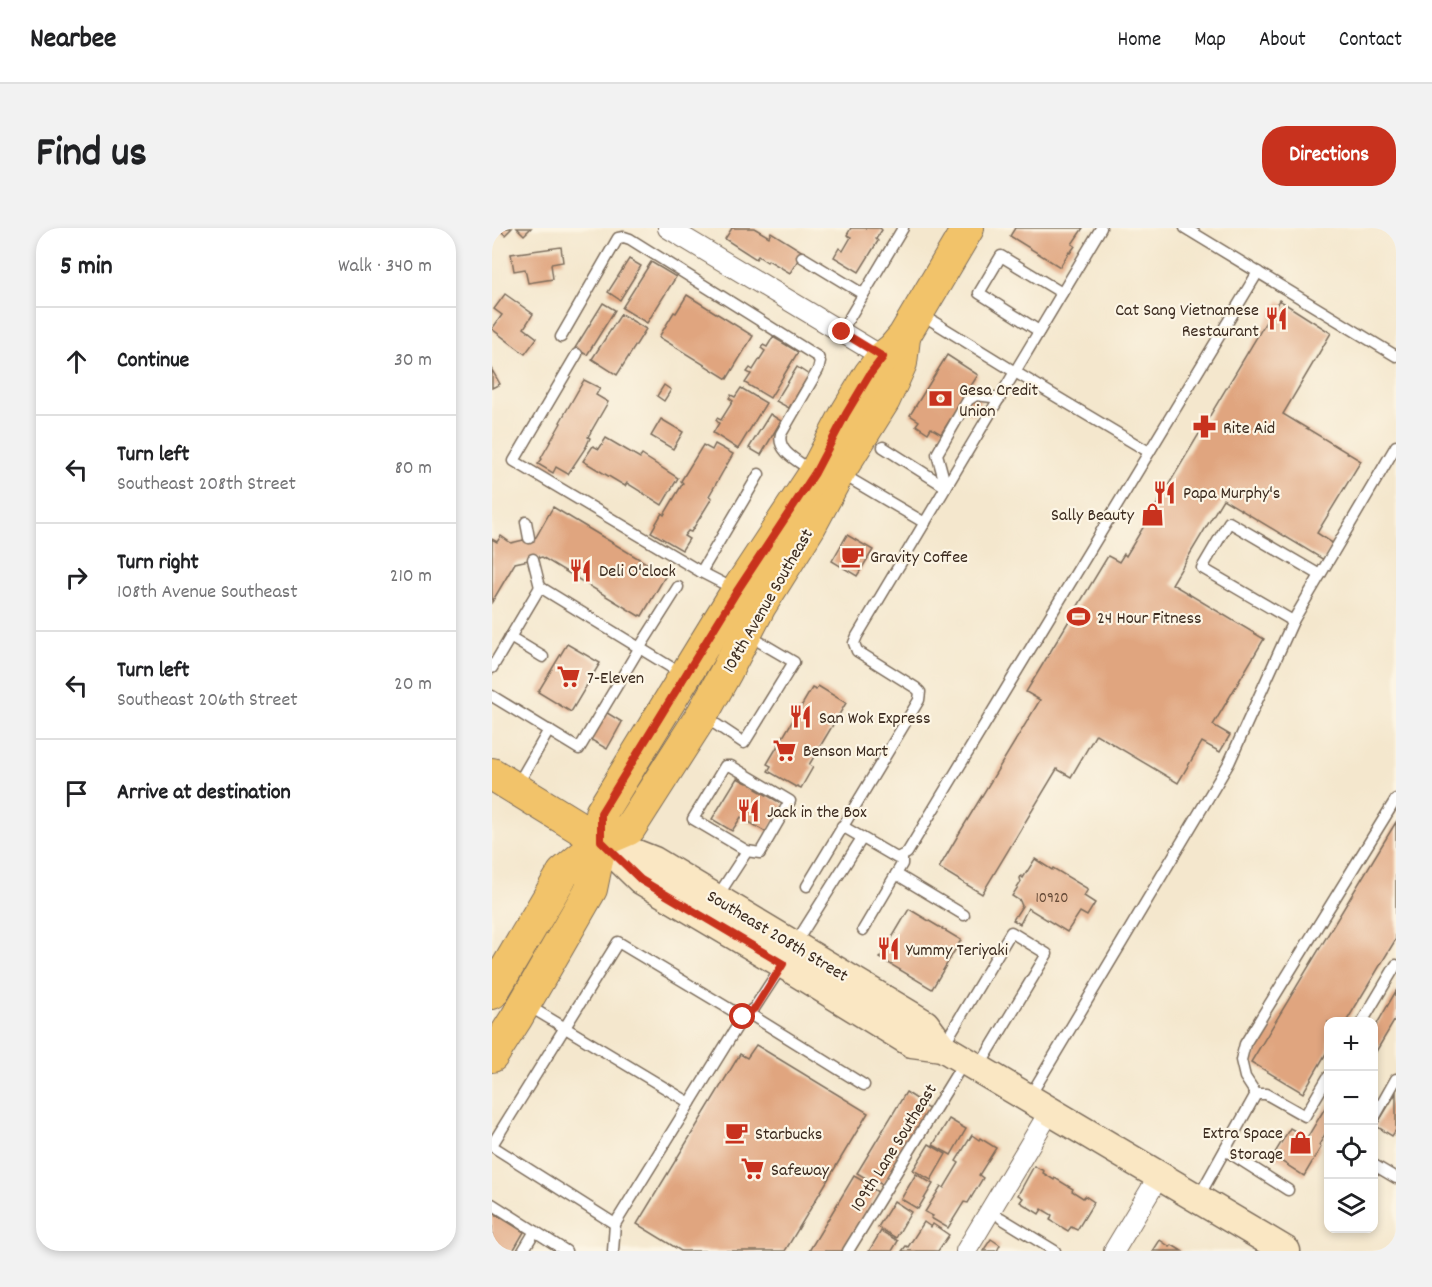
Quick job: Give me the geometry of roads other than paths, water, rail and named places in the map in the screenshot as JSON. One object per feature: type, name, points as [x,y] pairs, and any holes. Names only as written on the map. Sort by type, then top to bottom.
[{"type":"main road","name":"108th Avenue Southeast","points":[[492,1056],[591,889],[601,841],[601,813],[737,591],[884,400],[901,363],[902,335],[968,228]]},
{"type":"main road","name":"108th Avenue Southeast","points":[[492,993],[563,873],[601,841],[629,830],[702,715],[760,606],[810,526],[827,473]]},
{"type":"main road","name":"Southeast 208th Street","points":[[504,781],[601,841],[654,861],[716,898],[912,1043],[962,1058],[1281,1250]]},
{"type":"main road","name":"Southeast 208th Street","points":[[601,841],[641,880],[789,954]]},
{"type":"street","points":[[680,231],[842,332],[902,335]]},
{"type":"street","points":[[966,1251],[1039,1104]]},
{"type":"street","points":[[1114,1251],[1159,1176]]},
{"type":"lane","points":[[842,332],[903,228]]},
{"type":"lane","points":[[807,886],[919,700],[920,692],[916,688],[857,651],[854,643],[857,636],[1101,228]]},
{"type":"lane","points":[[1185,228],[1396,356]]},
{"type":"lane","points":[[561,336],[618,238],[630,239],[818,357],[820,362],[818,370],[781,434],[780,440],[786,453],[925,523]]},
{"type":"lane","points":[[1039,331],[979,293],[1001,256],[1062,293]]},
{"type":"lane","points":[[802,257],[863,294]]},
{"type":"lane","points":[[842,826],[897,858],[907,854],[1258,272]]},
{"type":"lane","points":[[902,335],[1015,372],[1149,452]]},
{"type":"lane","points":[[577,354],[514,461],[737,591]]},
{"type":"lane","points":[[946,487],[937,454],[968,400],[976,395],[1000,398]]},
{"type":"lane","points":[[1039,1104],[1229,764],[1293,621],[1396,446]]},
{"type":"lane","points":[[883,447],[946,487]]},
{"type":"lane","points":[[701,572],[759,474]]},
{"type":"lane","points":[[526,522],[529,538]]},
{"type":"lane","points":[[1293,621],[1202,568],[1229,522],[1320,575]]},
{"type":"lane","points":[[492,668],[540,587],[534,559]]},
{"type":"lane","points":[[540,587],[685,676]]},
{"type":"lane","points":[[492,696],[579,749],[678,587]]},
{"type":"lane","points":[[702,715],[744,742],[794,662],[746,633]]},
{"type":"lane","points":[[510,637],[543,657]]},
{"type":"lane","points":[[504,781],[549,730]]},
{"type":"lane","points":[[725,766],[731,766],[790,801],[760,853],[747,851],[693,819],[725,766]]},
{"type":"lane","points":[[1256,1094],[1245,1077],[1241,1060],[1245,1044],[1396,799]]},
{"type":"lane","points":[[613,1251],[615,1224],[745,1015],[756,1007],[862,838]]},
{"type":"lane","points":[[716,898],[747,851]]},
{"type":"lane","points":[[863,930],[902,864],[902,856]]},
{"type":"lane","points":[[896,874],[964,915]]},
{"type":"lane","points":[[1011,932],[1047,954],[962,1058],[1011,932]]},
{"type":"lane","points":[[615,1224],[493,1142],[618,942],[864,1085]]},
{"type":"lane","points":[[1365,1017],[1396,965]]},
{"type":"lane","points":[[524,1004],[690,1103]]},
{"type":"lane","name":"109th Lane Southeast","points":[[848,1251],[962,1058]]},
{"type":"lane","points":[[1378,1111],[1396,1079]]},
{"type":"lane","points":[[1256,1094],[1266,1094],[1305,1116],[1324,1085]]},
{"type":"lane","points":[[1198,1198],[1256,1094]]},
{"type":"lane","points":[[1225,1150],[1288,1190]]},
{"type":"lane","points":[[1378,1167],[1396,1178]]},
{"type":"lane","points":[[492,1204],[566,1251]]},
{"type":"lane","points":[[1001,1218],[1055,1251]]},
{"type":"lane","points":[[523,1251],[535,1231]]},
{"type":"place","name":"Cat Sang Vietnamese Restaurant","points":[[1277,319]]},
{"type":"place","name":"Gesa Credit Union","points":[[941,399]]},
{"type":"place","name":"Rite Aid","points":[[1205,427]]},
{"type":"place","name":"Papa Murphy's","points":[[1165,492]]},
{"type":"place","name":"Sally Beauty","points":[[1152,514]]},
{"type":"place","name":"Gravity Coffee","points":[[852,556]]},
{"type":"place","name":"Deli O'clock","points":[[581,570]]},
{"type":"place","name":"24 Hour Fitness","points":[[1079,617]]},
{"type":"place","name":"7-Eleven","points":[[569,677]]},
{"type":"place","name":"San Wok Express","points":[[801,717]]},
{"type":"place","name":"Benson Mart","points":[[785,750]]},
{"type":"place","name":"Jack in the Box","points":[[749,811]]},
{"type":"place","name":"Yummy Teriyaki","points":[[888,949]]},
{"type":"place","name":"Starbucks","points":[[737,1133]]},
{"type":"place","name":"Extra Space Storage","points":[[1301,1142]]},
{"type":"place","name":"Safeway","points":[[753,1169]]}]
